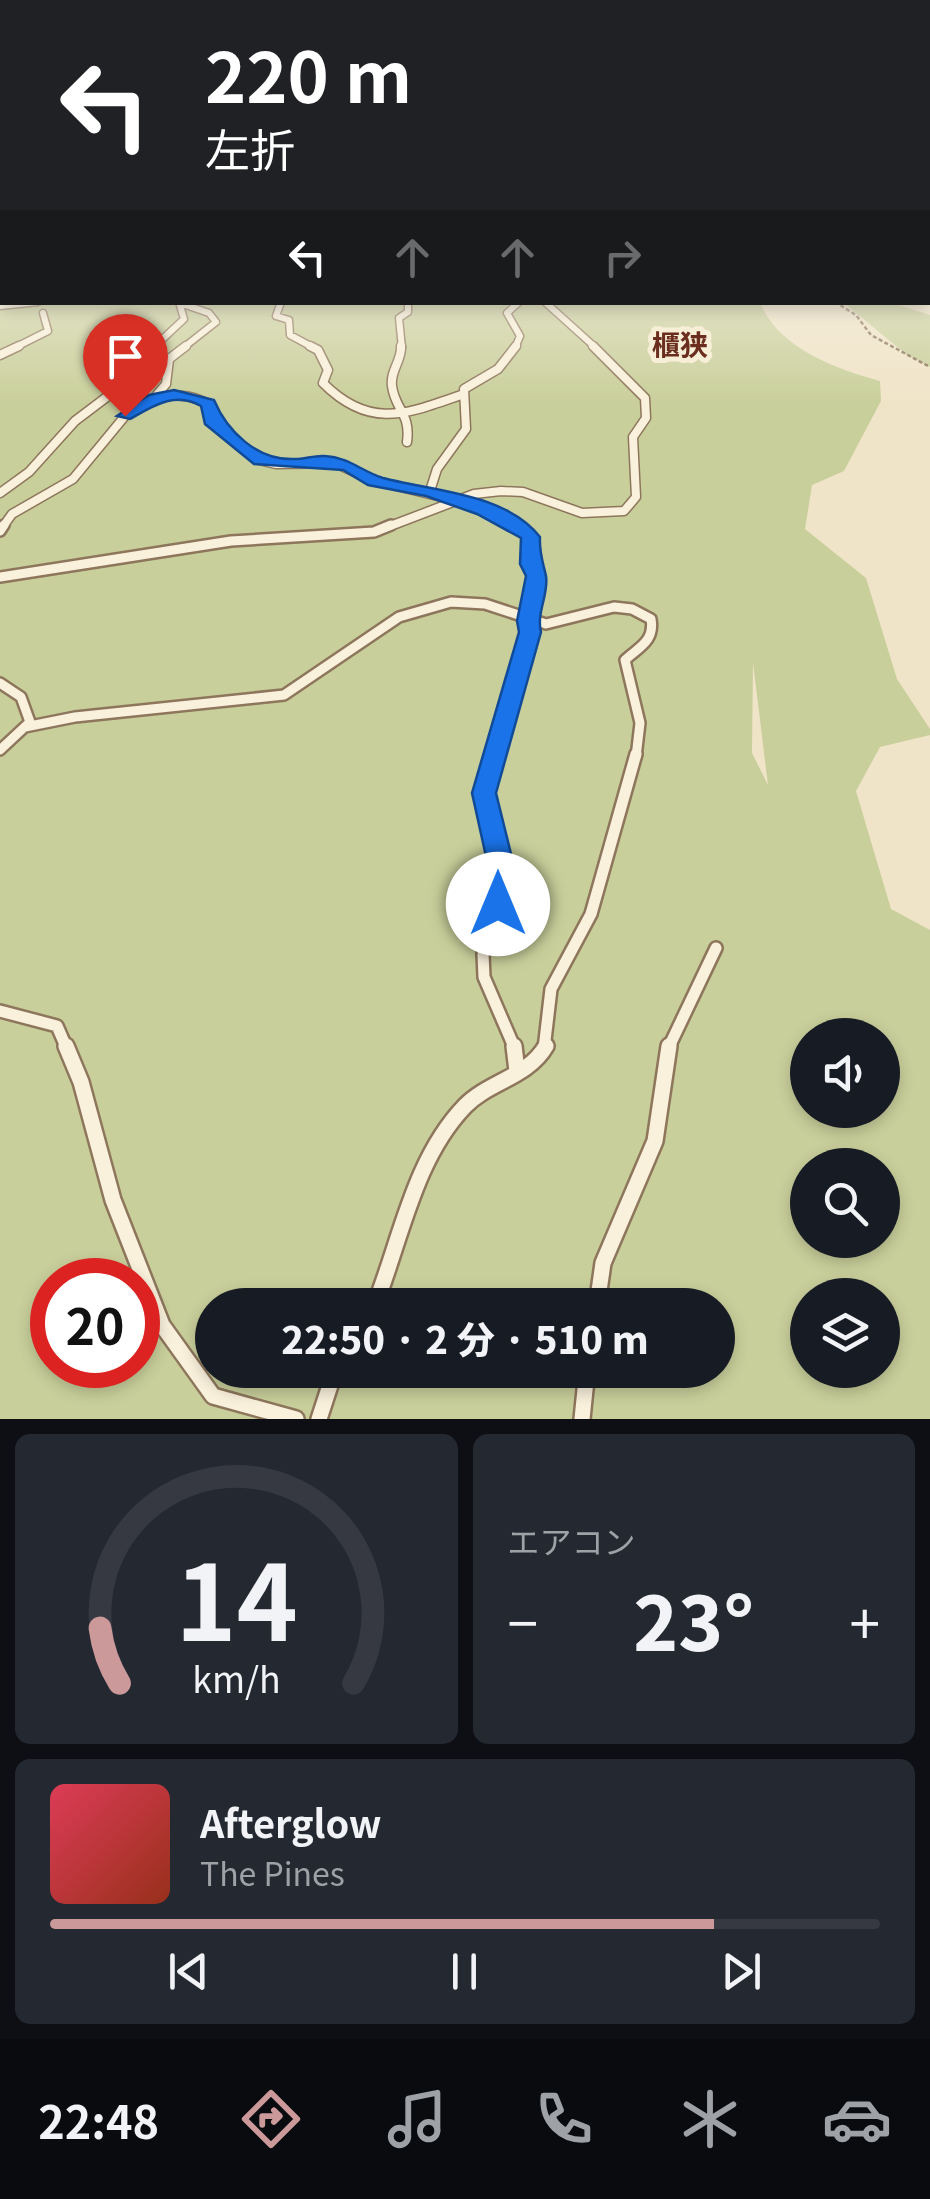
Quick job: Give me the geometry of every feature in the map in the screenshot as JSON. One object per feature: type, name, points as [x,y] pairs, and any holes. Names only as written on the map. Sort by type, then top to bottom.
[{"type":"lane","points":[[0,493],[30,472],[107,394],[145,368],[144,357],[184,319],[180,305]]},
{"type":"lane","points":[[0,531],[12,514],[74,478],[125,416],[154,398],[166,384],[170,359],[216,322],[209,313],[186,305]]},
{"type":"lane","points":[[280,305],[275,314],[290,320],[290,335],[318,350],[328,370],[323,383],[334,397],[357,408],[405,415],[461,395],[497,372],[515,351],[520,336],[508,312],[516,305]]},
{"type":"lane","points":[[407,442],[410,422],[392,391],[392,372],[402,354],[399,318],[408,312],[408,305]]},
{"type":"lane","points":[[0,576],[231,541],[374,532],[474,494],[523,492],[582,514],[624,511],[636,496],[633,437],[646,418],[644,398],[570,321],[549,305]]},
{"type":"lane","points":[[0,355],[48,332],[43,314]]},
{"type":"lane","points":[[154,398],[174,394],[199,398],[208,404],[211,420],[260,461],[276,465],[326,461],[349,466],[374,482],[430,491],[461,502],[520,526],[530,537],[529,564],[536,576],[528,619],[530,632],[484,793],[502,883],[483,954],[484,977],[514,1042],[516,1070]]},
{"type":"lane","points":[[430,491],[434,468],[456,449],[466,428],[461,395]]},
{"type":"lane","points":[[25,727],[75,717],[221,705],[284,694],[399,618],[434,606],[468,602],[558,623],[614,607],[632,609],[651,619],[651,640],[625,660],[625,684],[639,712],[640,730],[594,907],[563,959],[550,992],[548,1041],[538,1056],[467,1103],[434,1145],[410,1200],[381,1288]]},
{"type":"lane","points":[[0,684],[22,697],[30,722],[0,750]]},
{"type":"lane","points":[[599,1288],[603,1262],[655,1141],[669,1044],[716,948]]},
{"type":"lane","points":[[0,1011],[57,1026],[80,1082],[113,1200],[162,1325],[213,1396],[296,1419]]},
{"type":"lane","points":[[318,1419],[329,1388]]},
{"type":"lane","points":[[582,1419],[585,1388]]},
{"type":"path","points":[[840,305],[871,334],[930,367]]},
{"type":"green space","points":[[0,305],[761,305],[781,333],[810,354],[880,381],[881,401],[844,471],[812,485],[805,529],[866,578],[897,679],[930,729],[930,735],[880,747],[856,791],[891,909],[930,930],[930,1419],[0,1419]],"holes":[[[753,663],[768,785],[752,753]]]},
{"type":"green space","points":[[846,305],[898,305],[930,315],[930,367],[907,355]]},
{"type":"district","name":"櫃狭","points":[[680,343]]},
{"type":"route","points":[[125,416],[154,398],[188,394],[208,404],[211,420],[260,461],[292,465],[326,461],[349,466],[374,482],[430,491],[484,510],[520,526],[530,537],[529,564],[536,576],[528,621],[530,632],[484,793],[502,870],[498,904]]}]
